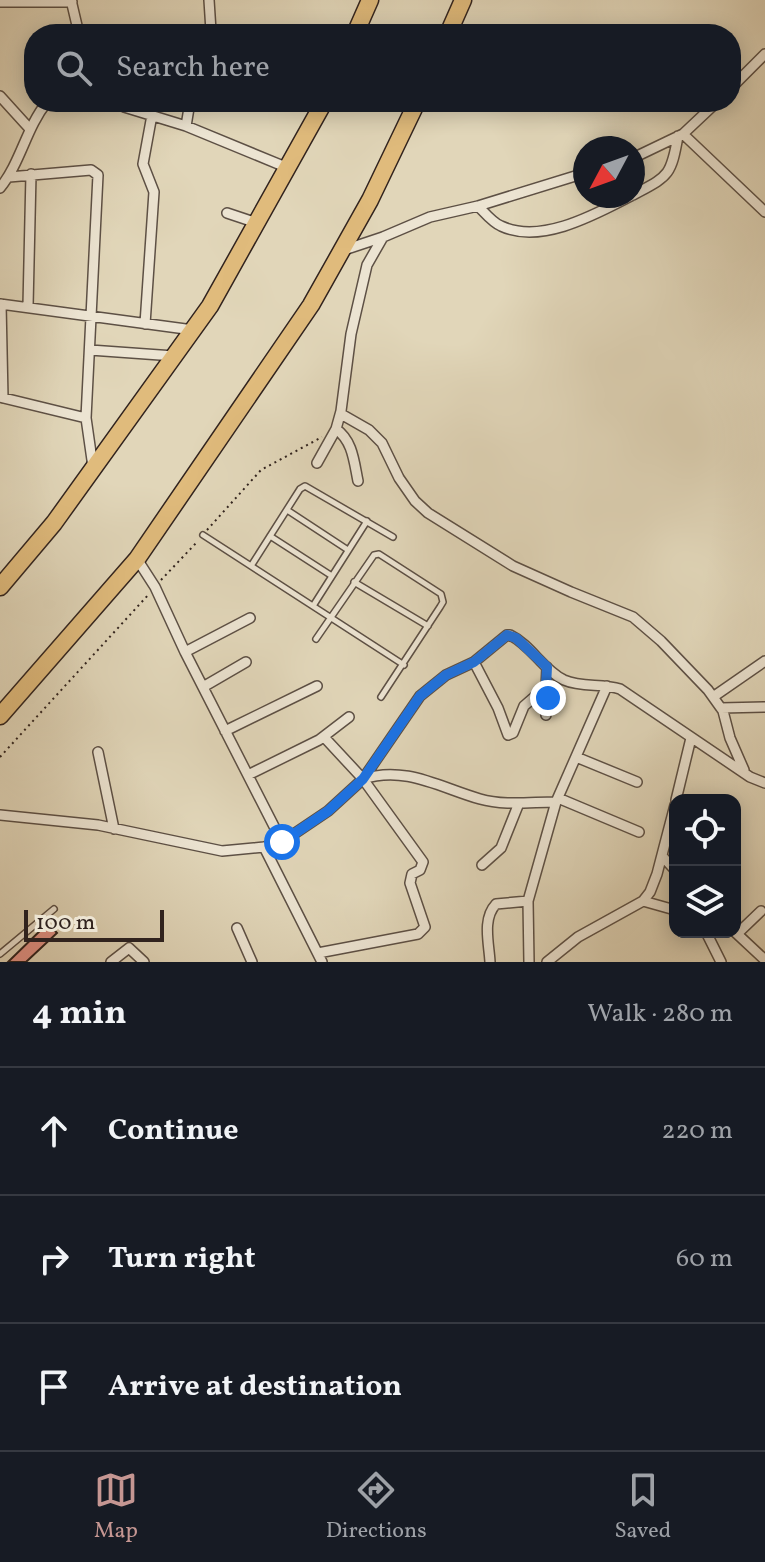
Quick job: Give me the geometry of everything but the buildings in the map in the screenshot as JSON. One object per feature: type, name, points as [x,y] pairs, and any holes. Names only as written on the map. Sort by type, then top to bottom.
[{"type":"highway","points":[[359,24],[370,0]]},
{"type":"highway","points":[[452,24],[463,0]]},
{"type":"highway","points":[[1,583],[54,523],[193,330],[319,112]]},
{"type":"highway","points":[[0,716],[137,559],[311,305],[370,200],[412,112]]},
{"type":"street","points":[[205,24],[209,0]]},
{"type":"street","points":[[0,2],[72,1],[77,24]]},
{"type":"street","points":[[741,78],[765,54]]},
{"type":"street","points":[[0,96],[29,128]]},
{"type":"street","points":[[0,188],[9,177],[29,128],[40,112]]},
{"type":"street","points":[[142,112],[186,126],[288,168]]},
{"type":"street","points":[[186,126],[188,112]]},
{"type":"street","points":[[645,152],[680,135],[706,112]]},
{"type":"street","points":[[145,324],[154,192],[143,164],[152,115]]},
{"type":"street","points":[[645,189],[663,179],[673,165],[680,135]]},
{"type":"street","points":[[680,135],[765,212]]},
{"type":"street","points":[[9,177],[91,170],[98,175],[86,418],[93,468]]},
{"type":"street","points":[[28,306],[31,174]]},
{"type":"street","points":[[341,251],[430,217],[478,206],[573,177]]},
{"type":"street","points":[[478,206],[500,226],[525,231],[552,229],[588,219],[609,208]]},
{"type":"street","points":[[227,213],[257,223]]},
{"type":"street","points":[[317,463],[341,414],[351,334],[367,265],[383,237]]},
{"type":"street","points":[[86,418],[1,397],[0,304],[193,330]]},
{"type":"street","points":[[90,350],[174,356]]},
{"type":"street","points":[[341,414],[369,430],[382,443],[399,478],[428,513],[513,566],[633,617],[661,641],[721,708],[745,773]]},
{"type":"street","points":[[336,429],[346,437],[350,446],[358,481]]},
{"type":"street","points":[[137,559],[155,587],[282,842]]},
{"type":"street","points":[[185,652],[250,618]]},
{"type":"street","points":[[0,815],[56,819],[222,851],[282,842],[328,811],[363,779],[420,696],[446,675],[474,662],[507,635],[562,679],[578,685],[620,689],[691,738],[765,783]]},
{"type":"street","points":[[713,697],[765,661]]},
{"type":"street","points":[[203,687],[246,662]]},
{"type":"street","points":[[474,662],[508,735],[513,733],[524,706],[546,687]]},
{"type":"street","points":[[546,715],[547,667]]},
{"type":"street","points":[[225,731],[317,686]]},
{"type":"street","points":[[529,962],[528,901],[557,800],[607,686]]},
{"type":"street","points":[[721,708],[765,707]]},
{"type":"street","points":[[248,775],[324,737],[349,717]]},
{"type":"street","points":[[264,847],[320,958],[418,934],[425,927],[410,883],[412,874],[420,870],[423,862],[363,779],[324,737]]},
{"type":"street","points":[[678,794],[691,738]]},
{"type":"street","points":[[98,752],[114,829]]},
{"type":"street","points":[[576,757],[637,782]]},
{"type":"street","points":[[363,779],[395,774],[415,777],[481,799],[519,803],[557,800],[639,832]]},
{"type":"street","points":[[482,865],[501,848],[519,803]]},
{"type":"street","points":[[547,962],[578,937],[643,901],[650,892],[669,832]]},
{"type":"street","points":[[663,857],[671,866]]},
{"type":"street","points":[[490,962],[487,917],[491,909],[496,904],[528,901]]},
{"type":"street","points":[[643,901],[669,908]]},
{"type":"street","points":[[741,929],[761,911]]},
{"type":"street","points":[[237,928],[252,962]]},
{"type":"street","points":[[741,937],[765,960]]},
{"type":"street","points":[[709,938],[721,962]]},
{"type":"street","points":[[755,949],[765,943]]},
{"type":"street","points":[[111,962],[129,948],[144,962]]},
{"type":"lane","points":[[251,566],[305,486],[393,537]]},
{"type":"lane","points":[[287,510],[348,550]]},
{"type":"lane","points":[[313,606],[367,521]]},
{"type":"lane","points":[[203,535],[404,665]]},
{"type":"lane","points":[[270,536],[332,576]]},
{"type":"lane","points":[[316,639],[372,557],[379,554],[441,594],[443,602],[381,697]]},
{"type":"lane","points":[[354,582],[428,626]]},
{"type":"lane","points":[[0,954],[54,909]]},
{"type":"route","points":[[282,842],[328,811],[363,779],[420,696],[446,675],[474,662],[507,635],[516,638],[547,667],[548,698]]}]
